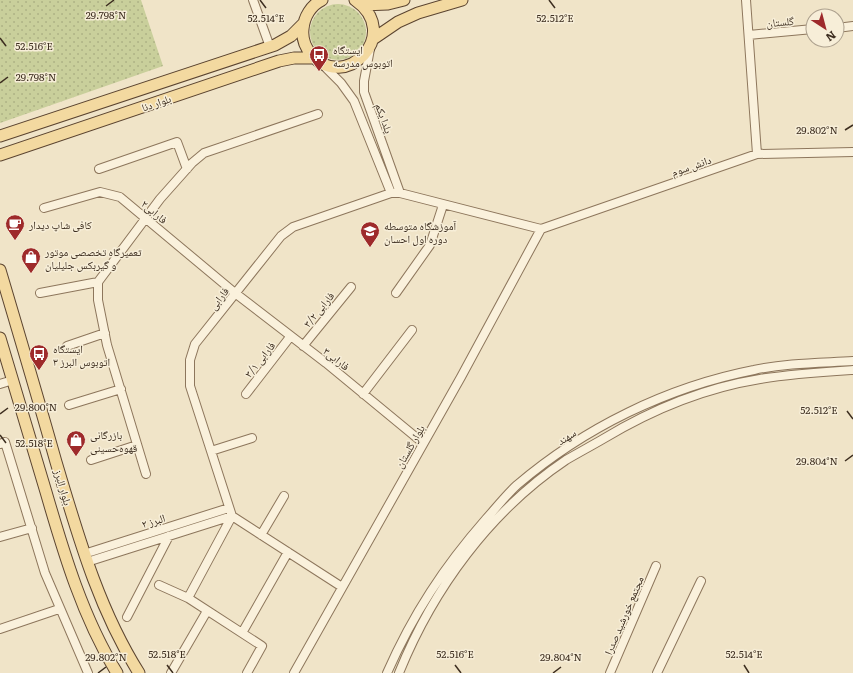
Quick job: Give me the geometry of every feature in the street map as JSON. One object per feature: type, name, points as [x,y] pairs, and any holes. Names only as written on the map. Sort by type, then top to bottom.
[{"type":"main road","points":[[312,4],[322,0]]},
{"type":"main road","points":[[359,3],[388,4],[404,0]]},
{"type":"main road","points":[[371,44],[398,22],[418,13],[462,0]]},
{"type":"main road","points":[[359,3],[372,21],[371,44]]},
{"type":"main road","name":"بلوار دنا","points":[[0,136],[270,47],[290,36],[303,24],[312,4]]},
{"type":"main road","points":[[303,24],[304,42],[318,61]]},
{"type":"main road","name":"بلوار دنا","points":[[0,155],[279,61],[294,58],[318,61],[332,67],[343,67],[354,63],[363,57],[371,44]]},
{"type":"main road","name":"بلوار البرز","points":[[0,270],[96,590],[122,646],[139,673]]},
{"type":"main road","name":"بلوار البرز","points":[[0,338],[59,536],[79,596],[106,655],[117,673]]},
{"type":"street","points":[[253,0],[270,47]]},
{"type":"street","points":[[746,0],[757,154]]},
{"type":"street","name":"گلستان","points":[[749,35],[805,31]]},
{"type":"street","name":"یلدا یکم","points":[[371,44],[364,81],[364,92],[396,193]]},
{"type":"street","name":"یلدا یکم","points":[[318,61],[341,83],[354,101],[396,193]]},
{"type":"street","points":[[146,474],[105,333],[98,300],[98,282],[146,218],[187,169],[204,153],[318,114]]},
{"type":"street","points":[[99,169],[177,142],[187,169]]},
{"type":"street","name":"دانش سوم","points":[[541,229],[757,154],[853,152]]},
{"type":"street","name":"فارابی۲","points":[[44,208],[100,192],[120,197],[235,293]]},
{"type":"street","points":[[396,193],[541,229]]},
{"type":"street","name":"فارابی","points":[[232,516],[190,386],[190,360],[195,344],[281,236],[293,227],[396,193]]},
{"type":"street","points":[[396,293],[430,245],[443,205]]},
{"type":"street","name":"بلوار گلستان","points":[[294,673],[541,229]]},
{"type":"street","points":[[40,293],[98,282]]},
{"type":"street","name":"فارابی ۳/۲","points":[[303,346],[351,287]]},
{"type":"street","name":"فارابی۳","points":[[235,293],[423,443]]},
{"type":"street","points":[[363,394],[412,330]]},
{"type":"street","points":[[67,346],[105,333]]},
{"type":"street","name":"فارابی ۳/۱","points":[[246,394],[290,337]]},
{"type":"street","name":"سهند","points":[[387,673],[412,620],[450,562],[516,486],[572,444],[628,412],[690,386],[753,370],[782,365],[853,361]]},
{"type":"street","name":"سهند","points":[[399,673],[422,621],[460,563],[494,521],[523,494],[566,461],[630,422],[681,400],[759,379],[853,370]]},
{"type":"street","points":[[0,384],[13,380]]},
{"type":"street","points":[[69,405],[121,389]]},
{"type":"street","points":[[211,452],[252,438]]},
{"type":"street","points":[[3,443],[32,528],[45,573],[59,609],[88,673]]},
{"type":"street","points":[[91,460],[137,445]]},
{"type":"street","points":[[261,535],[284,496]]},
{"type":"street","name":"البرز ۲","points":[[86,558],[229,508]]},
{"type":"street","points":[[188,598],[232,516],[342,587]]},
{"type":"street","name":"البرز ۲","points":[[86,558],[169,536],[232,516]]},
{"type":"street","points":[[0,537],[32,528]]},
{"type":"street","points":[[127,617],[169,536]]},
{"type":"street","points":[[242,633],[288,552]]},
{"type":"street","name":"مجتمع خورشید صدرا","points":[[610,673],[656,566]]},
{"type":"street","points":[[658,673],[701,581]]},
{"type":"street","points":[[159,584],[188,598],[262,646],[247,673]]},
{"type":"street","points":[[0,629],[59,609]]},
{"type":"street","points":[[171,673],[207,611]]},
{"type":"green space","points":[[0,0],[141,0],[163,66],[0,123]]},
{"type":"green space","points":[[333,4],[343,4],[358,12],[364,21],[366,32],[364,43],[358,52],[343,60],[333,60],[322,55],[315,48],[310,37],[310,27],[315,16],[322,9]]},
{"type":"place","name":"ایستگاه اتوبوس مدرسه","points":[[319,72]]},
{"type":"place","name":"کافی شاپ دیدار","points":[[15,241]]},
{"type":"place","name":"آموزشگاه متوسطه دوره اول احسان","points":[[370,248]]},
{"type":"place","name":"تعمیرگاه تخصصی موتور و گیربکس جلیلیان","points":[[31,274]]},
{"type":"place","name":"ایستگاه اتوبوس البرز ۳","points":[[39,371]]},
{"type":"place","name":"بازرگانی قهوه‌حسینی","points":[[76,457]]}]
